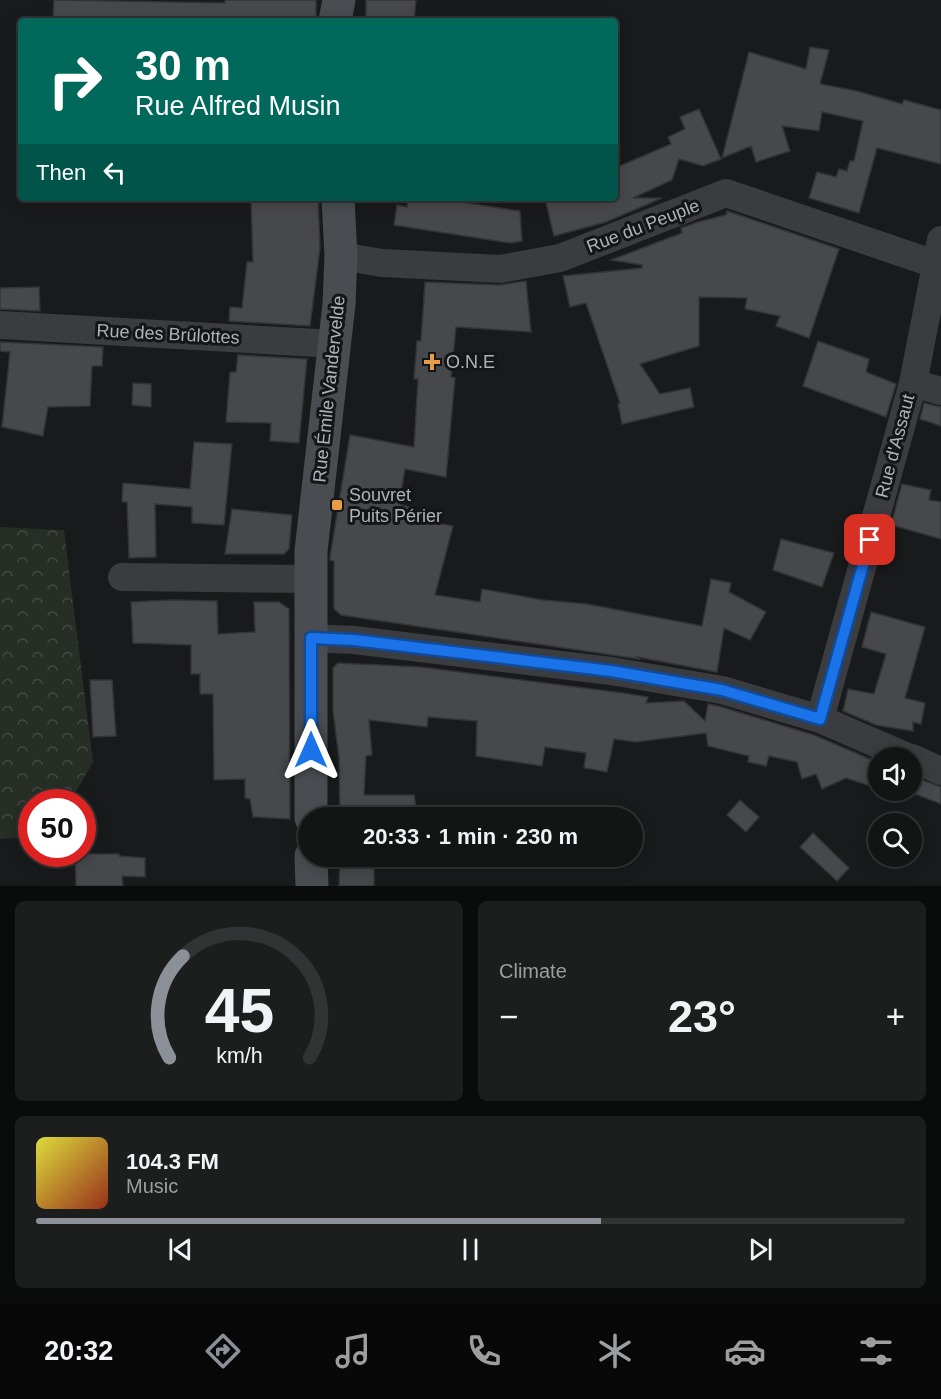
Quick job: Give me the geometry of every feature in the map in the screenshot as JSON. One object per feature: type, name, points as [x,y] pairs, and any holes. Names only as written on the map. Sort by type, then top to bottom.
[{"type":"main road","points":[[336,18],[339,0]]},
{"type":"main road","name":"Rue Émile Vandervelde","points":[[311,807],[311,551],[335,344],[341,256],[338,201]]},
{"type":"main road","points":[[311,867],[312,886]]},
{"type":"street","name":"Rue du Peuple","points":[[341,256],[382,263],[500,269],[560,258],[726,193],[938,252]]},
{"type":"street","name":"Rue d'Assaut","points":[[820,719],[913,383],[938,252]]},
{"type":"street","name":"Rue des Brûlottes","points":[[0,325],[335,344]]},
{"type":"street","points":[[913,383],[941,392]]},
{"type":"street","points":[[122,577],[311,579]]},
{"type":"street","points":[[311,638],[354,640],[611,671],[722,690],[820,719],[885,747]]},
{"type":"street","points":[[922,763],[941,771]]},
{"type":"green space","points":[[0,527],[64,530],[93,762],[77,789],[18,789],[18,838],[0,839]]},
{"type":"building","points":[[54,0],[225,3],[225,0],[316,0],[316,18],[53,18]]},
{"type":"building","points":[[366,0],[416,0],[414,18],[366,18]]},
{"type":"building","points":[[810,47],[829,50],[820,84],[857,91],[902,104],[904,100],[941,110],[941,164],[877,148],[859,213],[809,198],[817,172],[836,177],[839,169],[847,171],[850,161],[854,161],[863,121],[822,112],[819,131],[782,126],[790,151],[756,162],[751,146],[722,158],[749,52],[806,69]]},
{"type":"building","points":[[699,109],[721,159],[703,166],[679,159],[672,180],[633,198],[662,198],[606,222],[554,236],[546,203],[618,201],[618,167],[671,144],[668,137],[685,129],[680,117]]},
{"type":"building","points":[[251,201],[318,201],[320,248],[310,326],[229,321],[230,307],[242,308],[247,262],[253,262]]},
{"type":"building","points":[[408,201],[453,201],[520,211],[522,241],[510,243],[394,225],[397,205],[407,207]]},
{"type":"building","points":[[727,211],[839,249],[809,338],[776,326],[780,316],[745,309],[747,298],[699,297],[699,346],[640,364],[660,394],[690,388],[694,407],[622,424],[618,404],[620,403],[586,303],[570,307],[563,276],[642,268],[642,265],[611,260],[682,233],[681,228],[726,215]]},
{"type":"building","points":[[526,281],[531,332],[456,327],[451,377],[455,378],[446,477],[405,469],[399,504],[412,508],[409,518],[453,526],[435,595],[480,602],[482,589],[543,600],[587,604],[702,626],[711,579],[731,583],[729,592],[766,612],[750,640],[724,628],[717,672],[637,657],[639,659],[341,615],[334,609],[334,561],[330,560],[330,557],[350,435],[414,447],[418,379],[414,379],[417,341],[421,341],[425,282],[499,285]]},
{"type":"building","points":[[39,287],[40,311],[0,309],[0,288]]},
{"type":"building","points":[[818,341],[869,359],[866,372],[896,384],[886,417],[803,386]]},
{"type":"building","points":[[0,342],[103,347],[102,366],[92,366],[90,406],[48,407],[43,436],[2,427],[10,352],[0,351]]},
{"type":"building","points":[[238,355],[307,359],[299,443],[270,441],[271,423],[226,422],[230,372],[236,372]]},
{"type":"building","points":[[133,383],[151,384],[151,407],[132,405]]},
{"type":"building","points":[[924,403],[941,407],[941,426],[920,419]]},
{"type":"building","points":[[194,442],[232,444],[224,525],[192,523],[192,507],[155,504],[156,557],[129,558],[127,502],[122,502],[123,483],[190,489]]},
{"type":"building","points":[[902,484],[931,490],[929,500],[941,502],[941,539],[891,525]]},
{"type":"building","points":[[232,509],[292,515],[289,549],[284,554],[225,554]]},
{"type":"building","points":[[781,539],[834,553],[822,587],[773,570]]},
{"type":"building","points":[[217,601],[218,634],[255,632],[254,602],[279,602],[289,609],[290,819],[253,817],[250,799],[245,798],[245,779],[214,780],[213,694],[200,694],[200,674],[191,674],[191,645],[133,643],[131,602]]},
{"type":"building","points":[[871,612],[925,627],[905,698],[925,703],[921,724],[913,722],[913,731],[876,725],[843,711],[848,689],[874,694],[886,654],[862,647]]},
{"type":"building","points":[[338,663],[421,667],[648,697],[646,703],[684,701],[705,721],[708,704],[718,706],[814,735],[868,758],[868,785],[846,778],[822,789],[816,774],[802,779],[797,762],[769,756],[766,766],[748,762],[749,756],[708,746],[706,733],[636,742],[614,739],[607,772],[584,768],[586,753],[545,747],[542,766],[476,756],[477,721],[428,717],[427,727],[369,720],[372,755],[366,756],[364,795],[414,795],[416,807],[340,807],[339,758],[333,711],[333,668]]},
{"type":"building","points":[[90,680],[112,680],[116,736],[93,737]]},
{"type":"building","points":[[922,780],[941,787],[941,804],[922,797]]},
{"type":"building","points":[[740,800],[759,817],[746,832],[727,815]]},
{"type":"building","points":[[813,833],[849,868],[837,881],[800,847]]},
{"type":"building","points":[[96,854],[119,854],[119,856],[145,858],[145,877],[122,876],[123,886],[76,886],[75,867],[96,867]]},
{"type":"building","points":[[340,867],[374,867],[374,886],[339,886]]},
{"type":"place","name":"O.N.E","points":[[432,362]]},
{"type":"place","name":"Souvret Puits Périer","points":[[337,505]]},
{"type":"route","points":[[311,750],[311,638],[354,640],[611,671],[722,690],[820,719],[870,540]]}]
